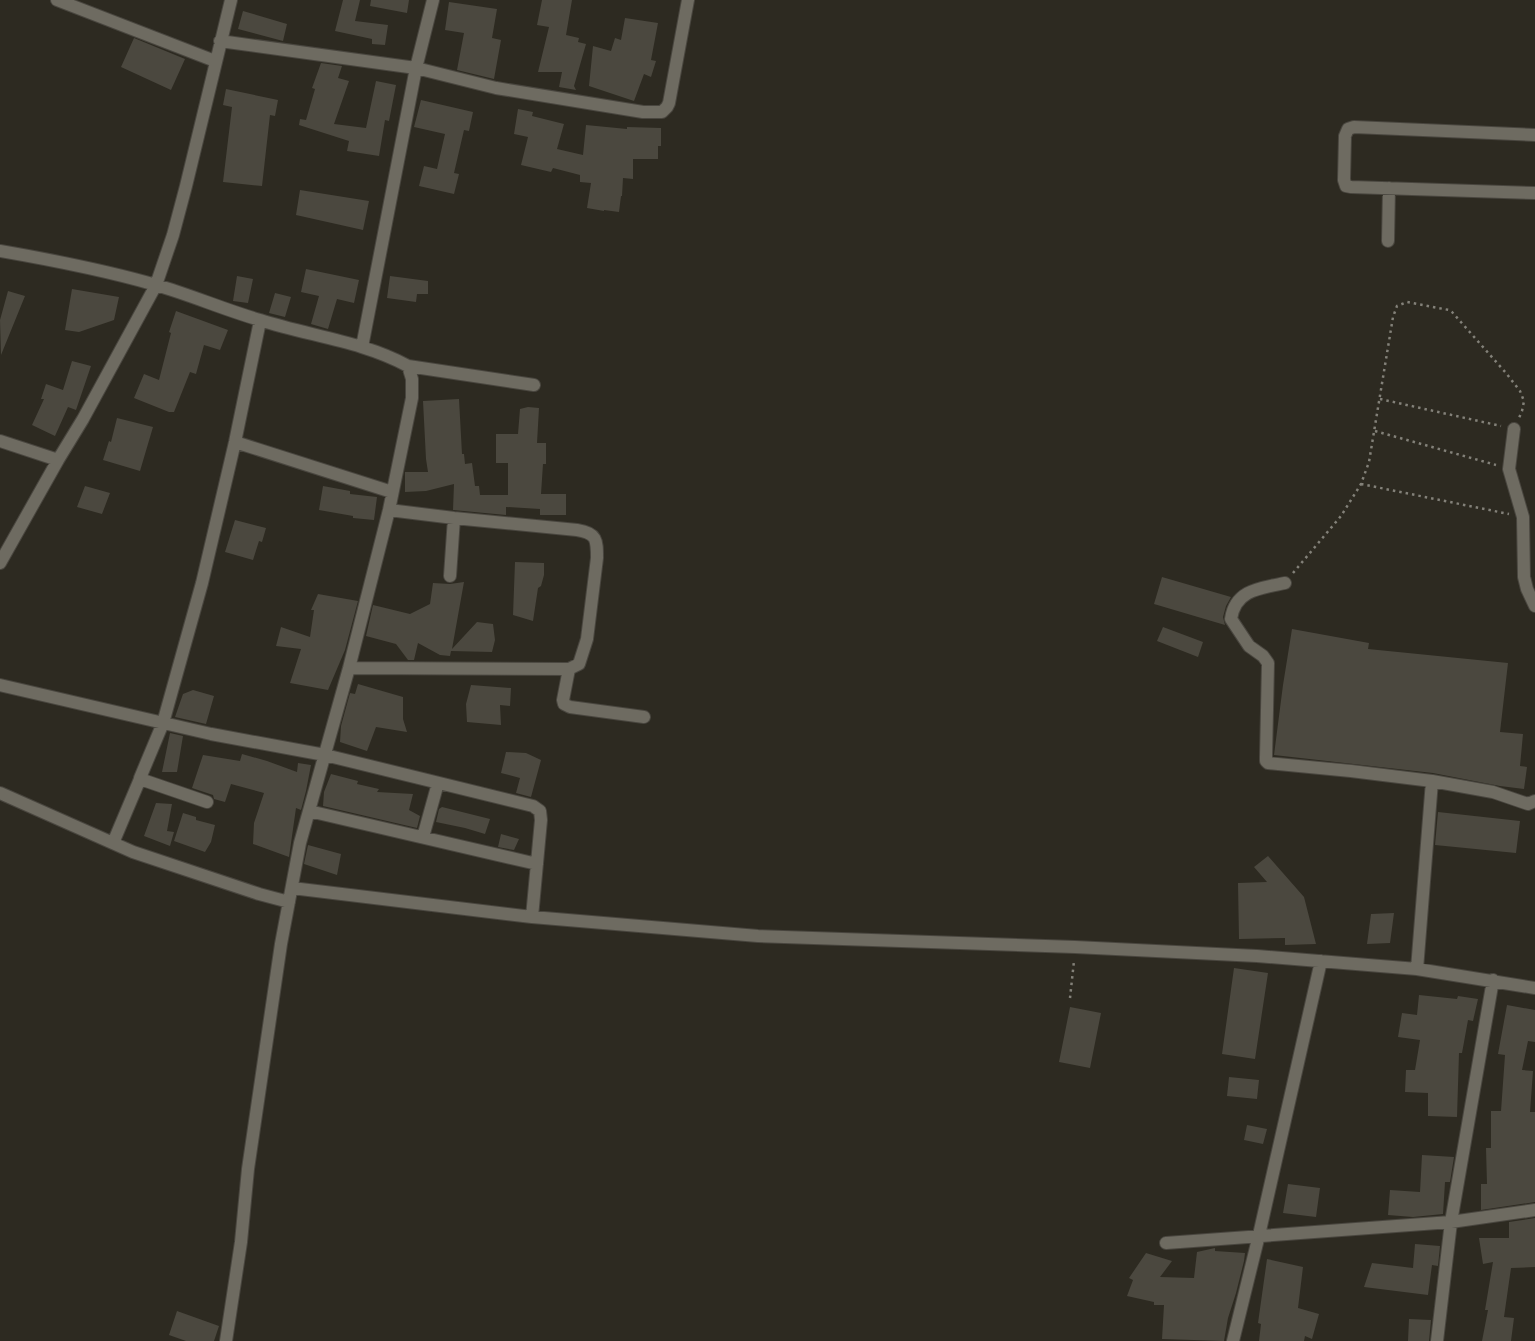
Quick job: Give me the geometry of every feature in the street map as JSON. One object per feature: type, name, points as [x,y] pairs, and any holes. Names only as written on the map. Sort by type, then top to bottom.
[{"type":"street","points":[[57,0],[215,61]]},
{"type":"street","points":[[0,563],[83,419],[156,285],[178,219],[230,0]]},
{"type":"street","points":[[362,347],[416,68],[434,0]]},
{"type":"street","points":[[220,41],[416,68],[496,88],[643,112],[662,112],[669,103],[688,0]]},
{"type":"street","points":[[1535,135],[1354,127],[1348,129],[1345,136],[1344,180],[1346,186],[1535,193]]},
{"type":"street","points":[[1388,241],[1389,188]]},
{"type":"street","points":[[0,251],[63,262],[156,285],[260,321],[362,347],[408,366],[534,384]]},
{"type":"street","points":[[113,843],[163,723],[202,583],[235,442],[260,321]]},
{"type":"street","points":[[226,1341],[241,1242],[248,1169],[281,944],[300,843],[350,668],[389,510],[412,398],[412,379],[408,366]]},
{"type":"street","points":[[1514,429],[1510,469],[1523,517],[1524,577],[1535,606]]},
{"type":"street","points":[[0,441],[58,460]]},
{"type":"street","points":[[235,442],[392,492]]},
{"type":"street","points":[[350,668],[569,669],[579,664],[587,639],[597,545],[593,535],[587,531],[389,510]]},
{"type":"street","points":[[450,576],[454,518]]},
{"type":"street","points":[[1285,583],[1260,588],[1243,595],[1233,609],[1231,619],[1249,646],[1263,656],[1268,663],[1266,761],[1274,765],[1351,771],[1432,781],[1493,792],[1528,804],[1535,802]]},
{"type":"street","points":[[569,669],[563,700],[564,704],[570,707],[644,717]]},
{"type":"street","points":[[0,685],[211,734],[326,755],[537,808],[540,811],[540,820],[532,917]]},
{"type":"street","points":[[140,779],[207,802]]},
{"type":"street","points":[[1417,969],[1432,781]]},
{"type":"street","points":[[423,837],[438,783]]},
{"type":"street","points":[[0,793],[133,852],[259,894],[289,902]]},
{"type":"street","points":[[309,811],[537,864]]},
{"type":"street","points":[[292,888],[532,917],[758,936],[1075,947],[1257,956],[1417,969],[1535,988]]},
{"type":"street","points":[[1233,1341],[1321,961]]},
{"type":"street","points":[[1437,1341],[1452,1222],[1493,980]]},
{"type":"street","points":[[1166,1243],[1452,1222],[1535,1210]]},
{"type":"path","points":[[1285,583],[1341,516],[1361,484],[1369,462],[1394,317],[1397,306],[1407,302],[1449,310],[1506,373],[1520,390],[1524,401],[1514,429],[1380,399]]},
{"type":"path","points":[[1375,431],[1510,469]]},
{"type":"path","points":[[1361,484],[1523,517]]},
{"type":"path","points":[[1070,998],[1075,947]]},
{"type":"building","points":[[343,0],[360,0],[355,21],[388,25],[385,45],[372,44],[372,39],[335,31]]},
{"type":"building","points":[[371,0],[409,0],[407,13],[370,6]]},
{"type":"building","points":[[542,0],[572,0],[566,35],[579,38],[578,42],[586,44],[574,86],[576,90],[559,87],[562,72],[538,72],[549,27],[537,25]]},
{"type":"building","points":[[449,2],[497,9],[492,38],[501,40],[494,79],[457,70],[464,33],[445,30]]},
{"type":"building","points":[[243,11],[287,24],[283,41],[238,29]]},
{"type":"building","points":[[625,18],[658,23],[651,60],[656,61],[651,77],[644,74],[634,101],[589,86],[593,46],[611,51],[615,38],[621,40]]},
{"type":"building","points":[[134,38],[185,59],[171,90],[121,67]]},
{"type":"building","points":[[321,63],[342,66],[338,78],[349,81],[334,124],[366,128],[376,81],[396,85],[389,121],[385,120],[379,156],[347,151],[349,141],[299,125],[300,119],[306,120],[315,89],[312,88]]},
{"type":"building","points":[[226,89],[278,100],[275,116],[270,115],[262,186],[223,182],[232,107],[223,105]]},
{"type":"building","points":[[421,100],[473,112],[469,131],[464,130],[454,173],[459,174],[454,194],[419,186],[424,166],[437,169],[445,134],[414,127]]},
{"type":"building","points":[[518,109],[533,112],[532,116],[564,124],[557,149],[583,155],[586,125],[627,129],[627,127],[661,128],[661,146],[658,146],[658,159],[633,159],[633,179],[623,178],[619,212],[587,208],[591,183],[580,182],[580,175],[553,168],[551,172],[521,165],[528,137],[514,134]]},
{"type":"building","points":[[300,190],[369,201],[363,230],[296,215]]},
{"type":"building","points":[[306,269],[359,280],[354,303],[337,299],[328,329],[311,324],[319,296],[301,292]]},
{"type":"building","points":[[237,276],[253,279],[248,303],[233,301]]},
{"type":"building","points":[[390,276],[428,281],[428,294],[417,294],[416,302],[387,298]]},
{"type":"building","points":[[72,289],[119,297],[114,320],[79,332],[65,330]]},
{"type":"building","points":[[8,291],[25,296],[1,355],[0,320]]},
{"type":"building","points":[[275,293],[291,297],[285,317],[269,313]]},
{"type":"building","points":[[176,311],[228,330],[220,350],[204,345],[196,374],[190,372],[174,412],[169,412],[134,398],[144,374],[159,380],[171,333],[169,332]]},
{"type":"building","points":[[72,361],[91,366],[76,410],[68,407],[55,436],[32,425],[44,399],[41,399],[46,384],[63,390]]},
{"type":"building","points":[[459,399],[462,454],[464,454],[465,464],[472,463],[475,486],[479,486],[480,495],[508,495],[508,463],[496,463],[496,434],[518,434],[520,409],[528,407],[539,408],[537,443],[546,443],[546,464],[543,464],[541,494],[566,494],[566,515],[540,515],[540,509],[506,507],[506,515],[453,510],[454,484],[426,491],[405,492],[405,472],[428,472],[423,401]]},
{"type":"building","points":[[117,418],[153,427],[140,471],[103,460],[109,441],[111,442]]},
{"type":"building","points":[[85,486],[110,493],[102,514],[77,507]]},
{"type":"building","points":[[323,486],[350,491],[350,494],[377,497],[374,520],[353,518],[353,516],[319,510]]},
{"type":"building","points":[[235,520],[266,528],[262,542],[259,541],[253,560],[225,552]]},
{"type":"building","points":[[515,562],[544,563],[544,575],[541,586],[538,588],[533,621],[513,615]]},
{"type":"building","points":[[1162,577],[1231,597],[1223,617],[1225,625],[1154,604]]},
{"type":"building","points":[[464,582],[452,649],[477,622],[493,624],[495,640],[492,652],[451,651],[450,656],[440,655],[418,643],[414,660],[408,660],[396,644],[366,636],[373,605],[410,614],[430,604],[433,583],[450,584]]},
{"type":"building","points":[[318,594],[358,601],[345,650],[328,690],[290,683],[301,649],[276,646],[281,627],[310,637],[314,610],[311,610]]},
{"type":"building","points":[[1163,627],[1203,642],[1198,657],[1157,641]]},
{"type":"building","points":[[1292,629],[1369,643],[1368,649],[1508,663],[1500,732],[1523,734],[1520,766],[1527,767],[1524,789],[1433,773],[1274,755]]},
{"type":"building","points":[[358,684],[403,697],[403,719],[407,732],[376,727],[367,751],[340,742],[341,726],[350,693],[355,694]]},
{"type":"building","points":[[471,685],[511,688],[510,706],[500,705],[501,725],[467,722],[466,704]]},
{"type":"building","points":[[193,690],[214,696],[206,724],[175,717],[183,694]]},
{"type":"building","points":[[170,733],[183,736],[177,772],[162,772]]},
{"type":"building","points":[[506,752],[526,753],[541,760],[531,797],[516,793],[520,778],[501,773]]},
{"type":"building","points":[[242,754],[297,772],[298,763],[311,765],[301,810],[296,808],[289,857],[253,844],[254,823],[264,793],[231,784],[225,802],[214,799],[213,795],[192,788],[203,755],[240,761]]},
{"type":"building","points":[[331,774],[358,781],[357,784],[379,789],[377,792],[413,794],[409,810],[420,816],[417,828],[323,806],[324,792]]},
{"type":"building","points":[[156,803],[172,804],[167,831],[174,832],[170,846],[144,836]]},
{"type":"building","points":[[442,807],[490,819],[485,834],[436,822],[439,809]]},
{"type":"building","points":[[1438,812],[1520,821],[1516,853],[1435,845]]},
{"type":"building","points":[[183,813],[196,817],[196,820],[215,825],[211,842],[205,852],[174,841]]},
{"type":"building","points":[[501,834],[519,839],[514,850],[498,847]]},
{"type":"building","points":[[308,845],[341,854],[337,875],[304,864]]},
{"type":"building","points":[[1268,856],[1304,897],[1316,944],[1285,945],[1285,938],[1239,939],[1238,883],[1267,882],[1254,867]]},
{"type":"building","points":[[1394,913],[1390,943],[1367,944],[1371,914]]},
{"type":"building","points":[[1234,968],[1268,973],[1255,1059],[1222,1054]]},
{"type":"building","points":[[1419,995],[1457,999],[1458,996],[1478,999],[1473,1021],[1468,1020],[1462,1053],[1459,1053],[1457,1117],[1428,1116],[1428,1093],[1405,1092],[1406,1070],[1415,1070],[1420,1040],[1398,1037],[1402,1013],[1417,1015]]},
{"type":"building","points":[[1507,1005],[1535,1010],[1535,1042],[1528,1041],[1522,1070],[1533,1071],[1530,1112],[1535,1112],[1535,1202],[1481,1210],[1481,1184],[1487,1184],[1486,1148],[1491,1148],[1491,1111],[1501,1111],[1505,1055],[1498,1054]]},
{"type":"building","points":[[1070,1007],[1101,1013],[1090,1068],[1059,1062]]},
{"type":"building","points":[[1229,1077],[1259,1080],[1257,1099],[1227,1096]]},
{"type":"building","points":[[1247,1125],[1267,1129],[1263,1144],[1244,1140]]},
{"type":"building","points":[[1422,1155],[1454,1157],[1450,1182],[1445,1182],[1443,1214],[1413,1217],[1388,1215],[1390,1190],[1420,1192]]},
{"type":"building","points":[[1288,1184],[1320,1188],[1316,1217],[1283,1213]]},
{"type":"building","points":[[1535,1218],[1535,1267],[1511,1268],[1504,1317],[1514,1318],[1511,1341],[1482,1341],[1488,1310],[1485,1310],[1493,1262],[1483,1264],[1479,1238],[1509,1238],[1509,1222]]},
{"type":"building","points":[[1415,1244],[1440,1246],[1438,1266],[1432,1265],[1428,1295],[1364,1287],[1372,1263],[1413,1268]]},
{"type":"building","points":[[1215,1248],[1215,1251],[1245,1253],[1224,1341],[1162,1339],[1164,1305],[1154,1305],[1154,1302],[1127,1296],[1133,1280],[1129,1278],[1146,1253],[1172,1261],[1160,1277],[1194,1278],[1197,1252]]},
{"type":"building","points":[[1267,1259],[1303,1267],[1298,1308],[1319,1314],[1312,1339],[1305,1336],[1304,1341],[1259,1341],[1261,1324],[1258,1323]]},
{"type":"building","points":[[177,1311],[219,1326],[214,1341],[186,1341],[169,1335]]},
{"type":"building","points":[[1409,1319],[1431,1320],[1429,1341],[1408,1341]]}]
